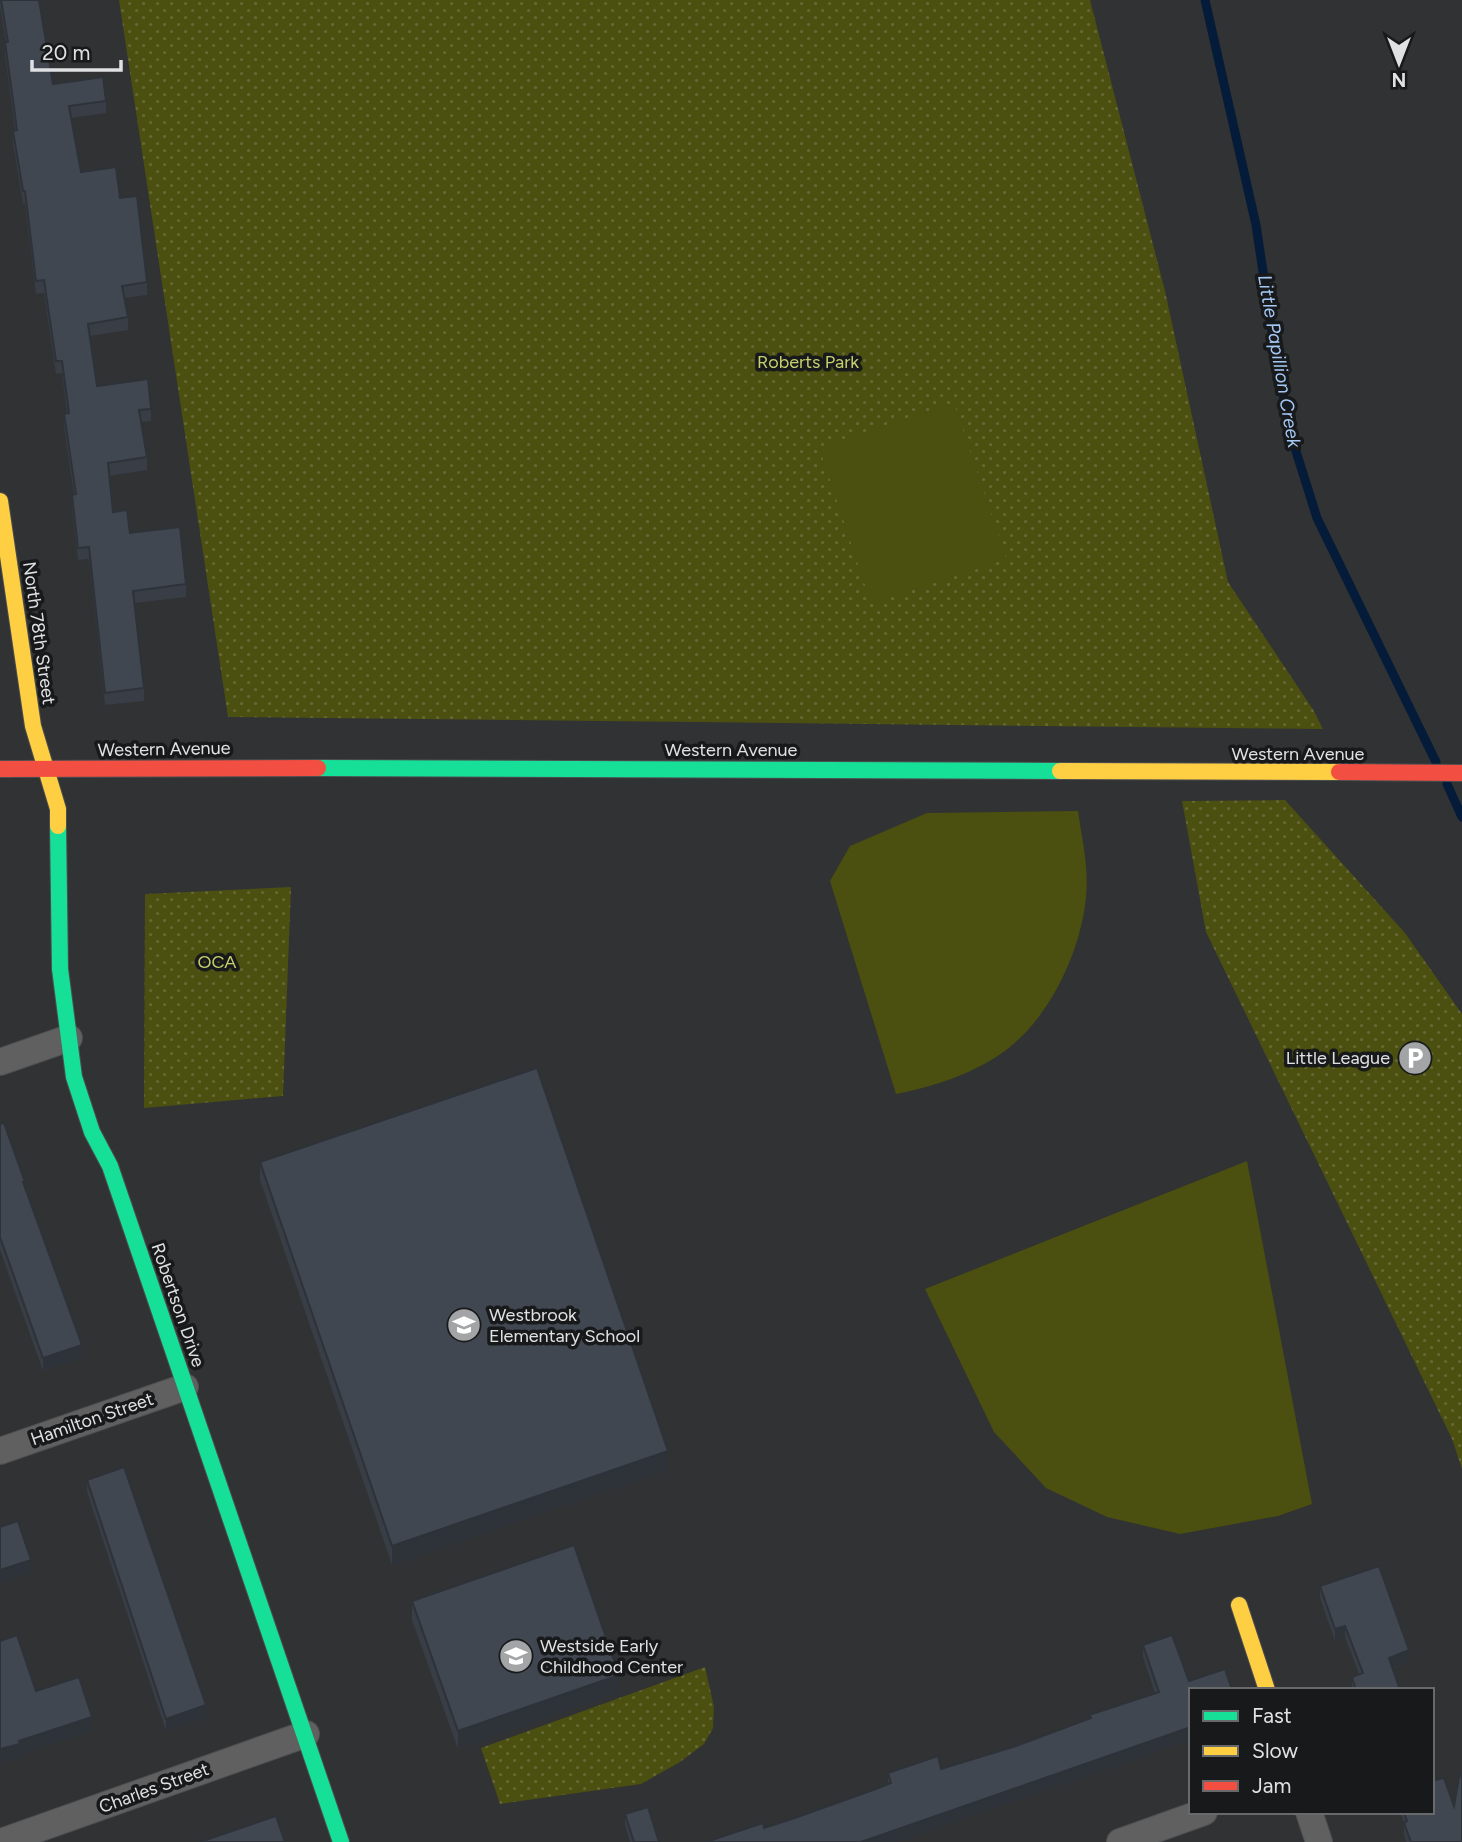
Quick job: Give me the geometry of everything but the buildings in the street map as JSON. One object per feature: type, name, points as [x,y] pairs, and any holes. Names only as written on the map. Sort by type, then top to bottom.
[{"type":"street","name":"North 78th Street","points":[[0,501],[33,726],[46,769]]},
{"type":"street","name":"Western Avenue","points":[[0,769],[174,767],[1462,773]]},
{"type":"street","name":"Robertson Drive","points":[[46,769],[58,809],[60,970],[74,1077],[92,1132],[110,1166],[341,1842]]},
{"type":"street","points":[[0,1062],[69,1038]]},
{"type":"street","name":"Hamilton Street","points":[[0,1451],[185,1387]]},
{"type":"street","points":[[1239,1605],[1267,1688]]},
{"type":"street","name":"Charles Street","points":[[1,1842],[306,1734]]},
{"type":"street","points":[[1120,1842],[1198,1814]]},
{"type":"street","points":[[1310,1814],[1320,1842]]},
{"type":"green space","name":"Roberts Park","points":[[119,0],[1090,0],[1165,291],[1228,582],[1314,711],[1323,729],[228,717]]},
{"type":"green space","points":[[954,403],[1006,558],[871,603],[819,447]]},
{"type":"green space","points":[[1285,800],[1405,933],[1462,1014],[1462,1469],[1452,1439],[1206,932],[1182,801]]},
{"type":"green space","points":[[1078,811],[1086,864],[1086,897],[1071,959],[1051,999],[1025,1033],[1010,1047],[984,1064],[956,1077],[896,1094],[830,881],[850,846],[927,813]]},
{"type":"green space","name":"OCA","points":[[291,887],[283,1096],[144,1108],[145,894]]},
{"type":"green space","points":[[1247,1161],[1312,1504],[1278,1516],[1180,1534],[1107,1517],[1046,1488],[994,1432],[925,1289]]},
{"type":"green space","points":[[705,1667],[714,1707],[713,1728],[704,1744],[680,1762],[641,1784],[500,1804],[481,1748]]},
{"type":"waterway","name":"Little Papillion Creek","points":[[1205,0],[1256,225],[1290,432],[1317,518],[1436,762]]},
{"type":"waterway","name":"Little Papillion Creek","points":[[1447,784],[1462,817]]},
{"type":"traffic: fast","points":[[318,768],[1060,771]]},
{"type":"traffic: fast","points":[[58,826],[60,969],[74,1077],[92,1132],[110,1166],[341,1842]]},
{"type":"traffic: slow","points":[[0,501],[33,726],[58,809],[58,826]]},
{"type":"traffic: slow","points":[[1060,771],[1339,772]]},
{"type":"traffic: slow","points":[[1239,1605],[1266,1688]]},
{"type":"traffic: jam","points":[[0,769],[318,768]]},
{"type":"traffic: jam","points":[[1339,772],[1462,773]]},
{"type":"place","name":"Little League","points":[[1415,1058]]},
{"type":"place","name":"Westbrook Elementary School","points":[[464,1325]]},
{"type":"place","name":"Westside Early Childhood Center","points":[[516,1656]]}]
